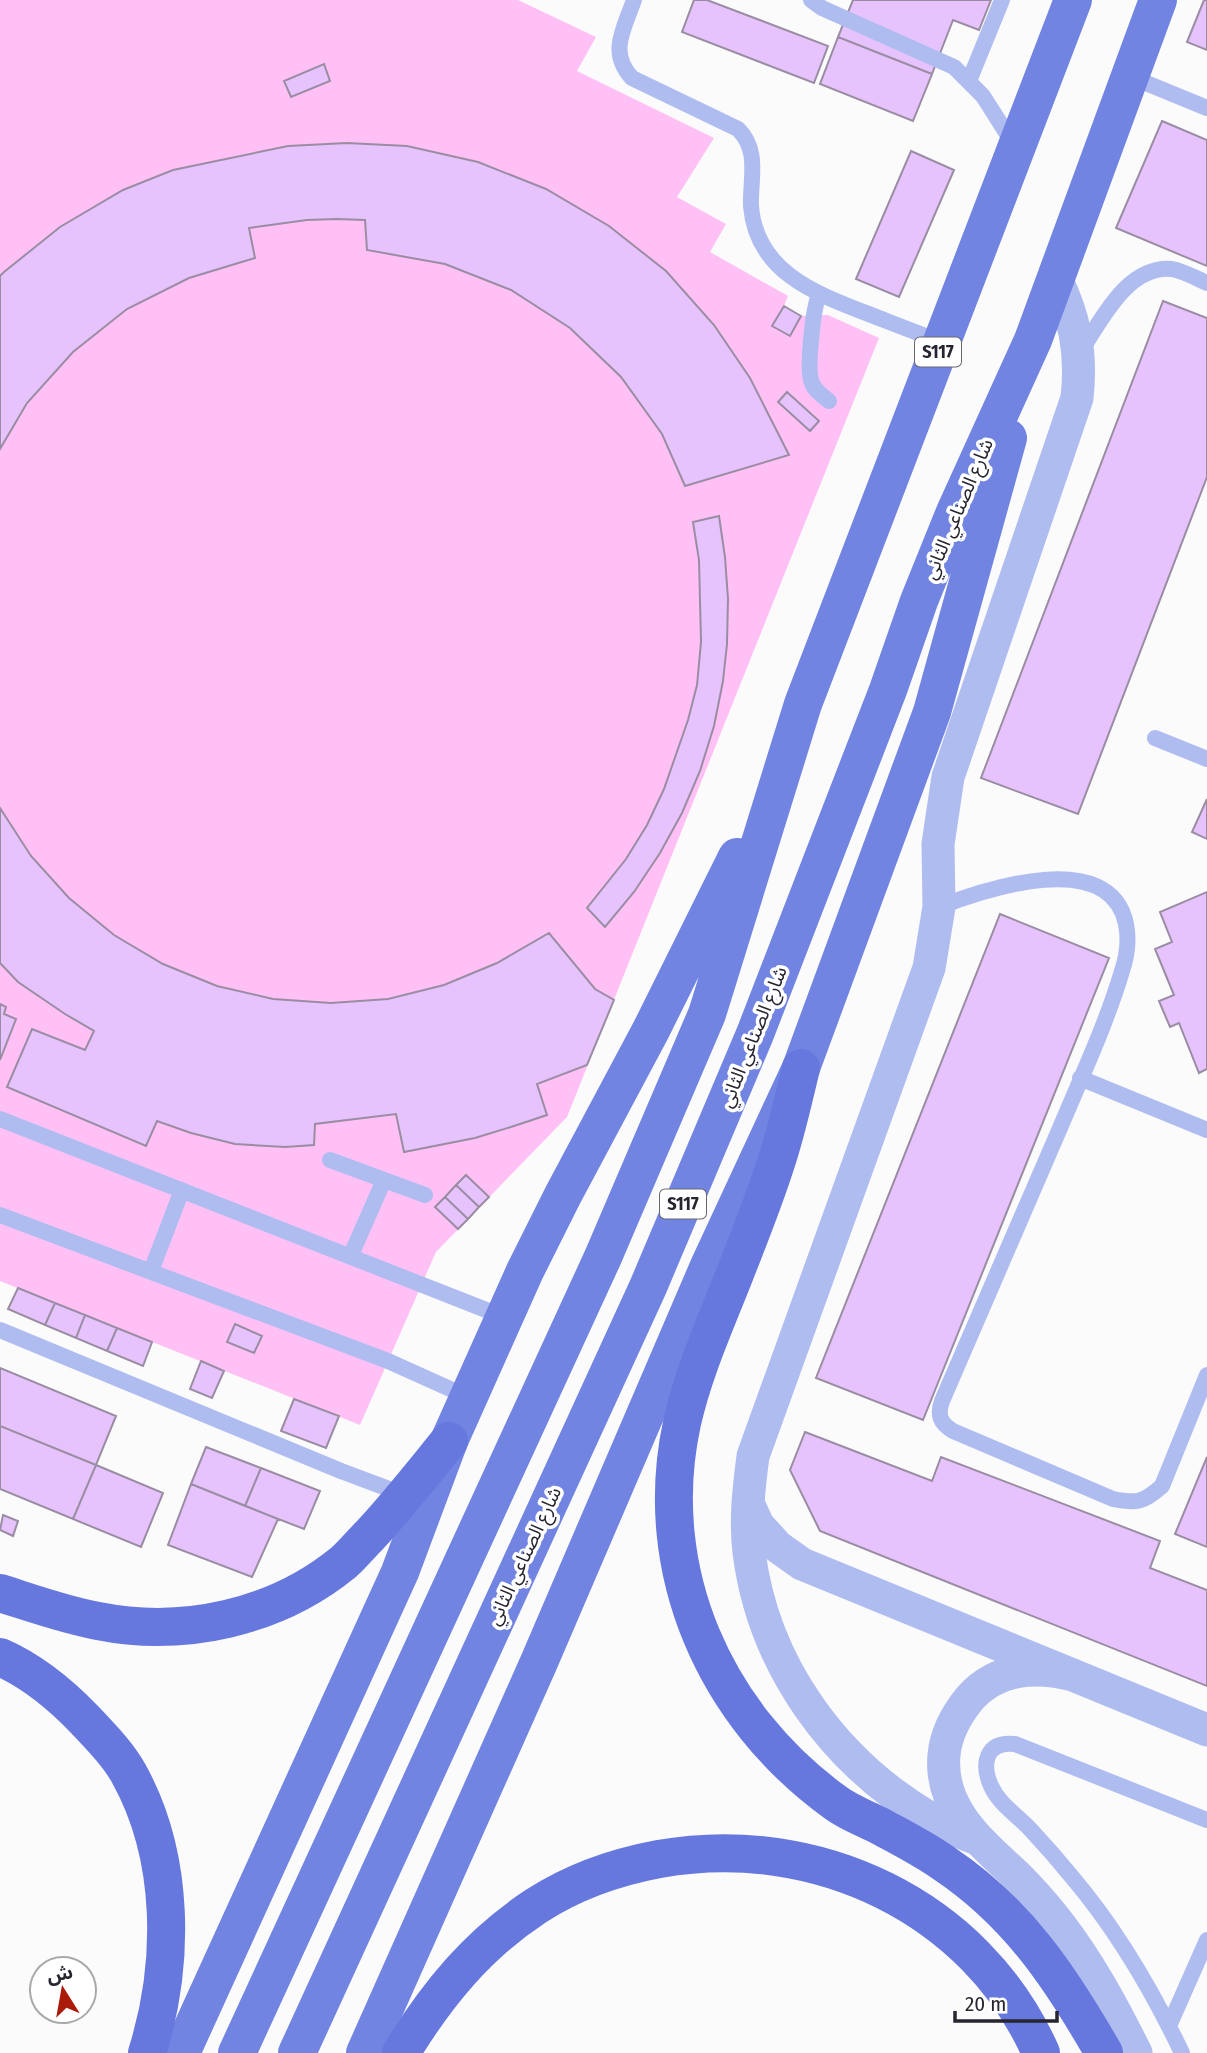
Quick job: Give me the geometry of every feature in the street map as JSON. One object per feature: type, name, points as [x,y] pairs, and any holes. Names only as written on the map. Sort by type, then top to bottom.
[{"type":"highway","points":[[801,1068],[776,1165],[696,1376],[682,1423],[675,1471],[675,1520],[681,1569],[694,1616],[712,1661],[736,1703],[766,1741],[801,1776],[839,1806],[893,1833],[945,1864],[992,1900],[1034,1944],[1069,1993],[1104,2053]]},
{"type":"highway","points":[[0,1593],[97,1621],[149,1628],[202,1625],[253,1613],[301,1591],[344,1562],[405,1495],[449,1441]]},
{"type":"highway","points":[[0,1657],[15,1664],[65,1700],[102,1738],[128,1773],[150,1823],[163,1877],[165,1972],[157,2022],[147,2053]]},
{"type":"highway","points":[[401,2053],[420,2021],[459,1970],[496,1935],[538,1905],[583,1881],[632,1864],[683,1855],[743,1852],[802,1860],[859,1877],[912,1904],[955,1937],[995,1978],[1028,2024],[1041,2053]]},
{"type":"main road","name":"S117","points":[[237,2053],[603,1257],[707,1014],[803,704],[1073,0]]},
{"type":"main road","name":"شارع الصناعي الثاني","points":[[297,2053],[648,1287],[755,1034],[955,512],[1033,340],[1158,0]]},
{"type":"main road","points":[[365,2053],[539,1662],[709,1266],[801,1068],[932,712],[998,480],[1033,340]]},
{"type":"main road","points":[[181,2053],[400,1572],[449,1441],[504,1317],[563,1195],[651,1030],[753,826],[803,704]]},
{"type":"street","points":[[977,1839],[935,1821],[895,1796],[826,1730],[796,1690],[773,1646],[757,1599],[749,1550],[747,1501],[753,1456],[929,968],[939,907],[938,844],[948,777],[1077,398],[1079,354],[1075,327],[1067,301],[1055,277]]},
{"type":"street","points":[[747,1501],[758,1525],[778,1547],[802,1564],[1207,1730]]},
{"type":"street","points":[[1073,1675],[1047,1669],[1020,1670],[995,1680],[972,1696],[956,1717],[945,1742],[943,1769],[948,1795],[960,1819],[977,1839],[1019,1878],[1056,1920],[1095,1977],[1136,2053]]},
{"type":"lane","points":[[634,0],[618,46],[624,69],[632,78],[730,125],[744,135],[753,158],[751,205],[754,220],[764,246],[782,269],[819,295],[942,342]]},
{"type":"lane","points":[[811,0],[822,8],[954,67],[995,112],[1016,149]]},
{"type":"lane","points":[[969,81],[1002,0]]},
{"type":"lane","points":[[1129,76],[1207,108]]},
{"type":"lane","points":[[1079,354],[1126,287],[1139,275],[1157,269],[1175,270],[1207,283]]},
{"type":"lane","points":[[819,295],[814,309],[810,377],[816,391],[829,401]]},
{"type":"lane","points":[[1155,738],[1207,759]]},
{"type":"lane","points":[[939,907],[965,897],[1020,883],[1077,879],[1097,886],[1116,901],[1126,922],[1128,946],[1122,971],[1080,1078],[942,1401],[940,1419],[953,1431],[1113,1499],[1131,1503],[1148,1498],[1162,1486],[1207,1375]]},
{"type":"lane","points":[[1080,1078],[1207,1130]]},
{"type":"lane","points":[[0,1119],[504,1317]]},
{"type":"lane","points":[[330,1160],[425,1195]]},
{"type":"lane","points":[[351,1255],[384,1180]]},
{"type":"lane","points":[[151,1271],[182,1190]]},
{"type":"lane","points":[[0,1215],[388,1361],[468,1397]]},
{"type":"lane","points":[[0,1330],[405,1495]]},
{"type":"lane","points":[[1182,2053],[1116,1935],[1086,1893],[1053,1854],[996,1795],[987,1774],[986,1764],[995,1746],[1015,1744],[1207,1820]]},
{"type":"lane","points":[[1169,2026],[1200,1972],[1207,1940]]},
{"type":"shaded area","points":[[0,0],[518,0],[596,37],[577,71],[714,138],[677,197],[726,224],[710,252],[788,296],[784,306],[801,316],[828,315],[879,338],[567,1117],[436,1252],[360,1425],[0,1281]]},
{"type":"building","points":[[694,0],[707,0],[828,46],[814,83],[682,32]]},
{"type":"building","points":[[853,0],[991,0],[979,30],[953,20],[932,74],[838,37]]},
{"type":"building","points":[[1204,0],[1207,0],[1207,50],[1187,42]]},
{"type":"building","points":[[838,37],[932,74],[913,121],[820,84]]},
{"type":"building","points":[[324,64],[330,81],[291,97],[284,81]]},
{"type":"building","points":[[1162,121],[1207,140],[1207,266],[1116,228]]},
{"type":"building","points":[[347,143],[407,146],[478,162],[546,189],[609,226],[666,271],[714,325],[750,378],[789,455],[685,486],[662,434],[621,377],[570,328],[511,290],[445,264],[367,250],[365,220],[337,219],[249,228],[255,258],[189,278],[127,309],[73,352],[27,403],[0,449],[0,276],[4,272],[60,227],[123,190],[173,170],[288,146]]},
{"type":"building","points":[[911,151],[954,170],[899,297],[856,279]]},
{"type":"building","points":[[1163,301],[1207,318],[1207,477],[1078,814],[981,778]]},
{"type":"building","points":[[784,306],[801,316],[790,336],[772,326]]},
{"type":"building","points":[[787,392],[819,421],[810,431],[778,402]]},
{"type":"building","points":[[719,516],[728,599],[727,644],[714,726],[700,771],[682,813],[634,892],[605,927],[587,908],[626,859],[647,825],[664,789],[688,720],[697,685],[701,642],[699,560],[693,522]]},
{"type":"building","points":[[1207,799],[1207,839],[1192,832]]},
{"type":"building","points":[[0,808],[31,856],[69,898],[114,935],[163,964],[217,986],[273,999],[331,1003],[388,999],[444,985],[497,963],[549,933],[595,989],[614,1000],[587,1065],[537,1084],[547,1115],[511,1127],[475,1138],[404,1152],[396,1114],[315,1124],[314,1145],[285,1147],[235,1144],[157,1121],[146,1146],[7,1087],[32,1029],[85,1050],[94,1031],[18,982],[0,963]]},
{"type":"building","points":[[1207,892],[1207,1069],[1199,1073],[1179,1023],[1170,1027],[1159,1001],[1174,995],[1155,949],[1172,942],[1160,912]]},
{"type":"building","points":[[1000,914],[1109,958],[923,1420],[816,1378]]},
{"type":"building","points":[[0,1004],[6,1007],[4,1014],[16,1019],[0,1060]]},
{"type":"building","points":[[466,1175],[489,1197],[479,1207],[456,1185]]},
{"type":"building","points":[[456,1185],[479,1207],[468,1219],[445,1197]]},
{"type":"building","points":[[445,1197],[468,1219],[458,1229],[435,1207]]},
{"type":"building","points":[[18,1288],[55,1303],[45,1325],[8,1309]]},
{"type":"building","points":[[55,1303],[85,1315],[76,1338],[45,1325]]},
{"type":"building","points":[[85,1315],[117,1328],[107,1351],[76,1338]]},
{"type":"building","points":[[235,1324],[262,1336],[254,1353],[227,1342]]},
{"type":"building","points":[[117,1328],[152,1342],[143,1366],[107,1351]]},
{"type":"building","points":[[201,1361],[224,1371],[212,1398],[190,1389]]},
{"type":"building","points":[[0,1368],[116,1416],[96,1465],[0,1426]]},
{"type":"building","points":[[294,1399],[339,1416],[326,1448],[281,1431]]},
{"type":"building","points":[[0,1426],[96,1465],[73,1519],[0,1489]]},
{"type":"building","points":[[805,1432],[932,1481],[941,1457],[1160,1541],[1150,1568],[1207,1590],[1207,1686],[820,1531],[790,1470]]},
{"type":"building","points":[[206,1447],[261,1468],[245,1506],[191,1484]]},
{"type":"building","points":[[1207,1457],[1207,1547],[1175,1534]]},
{"type":"building","points":[[96,1465],[163,1493],[141,1547],[73,1519]]},
{"type":"building","points":[[261,1468],[320,1491],[304,1529],[245,1506]]},
{"type":"building","points":[[191,1484],[278,1519],[252,1577],[168,1545]]},
{"type":"building","points":[[3,1515],[18,1521],[13,1536],[0,1530]]}]
